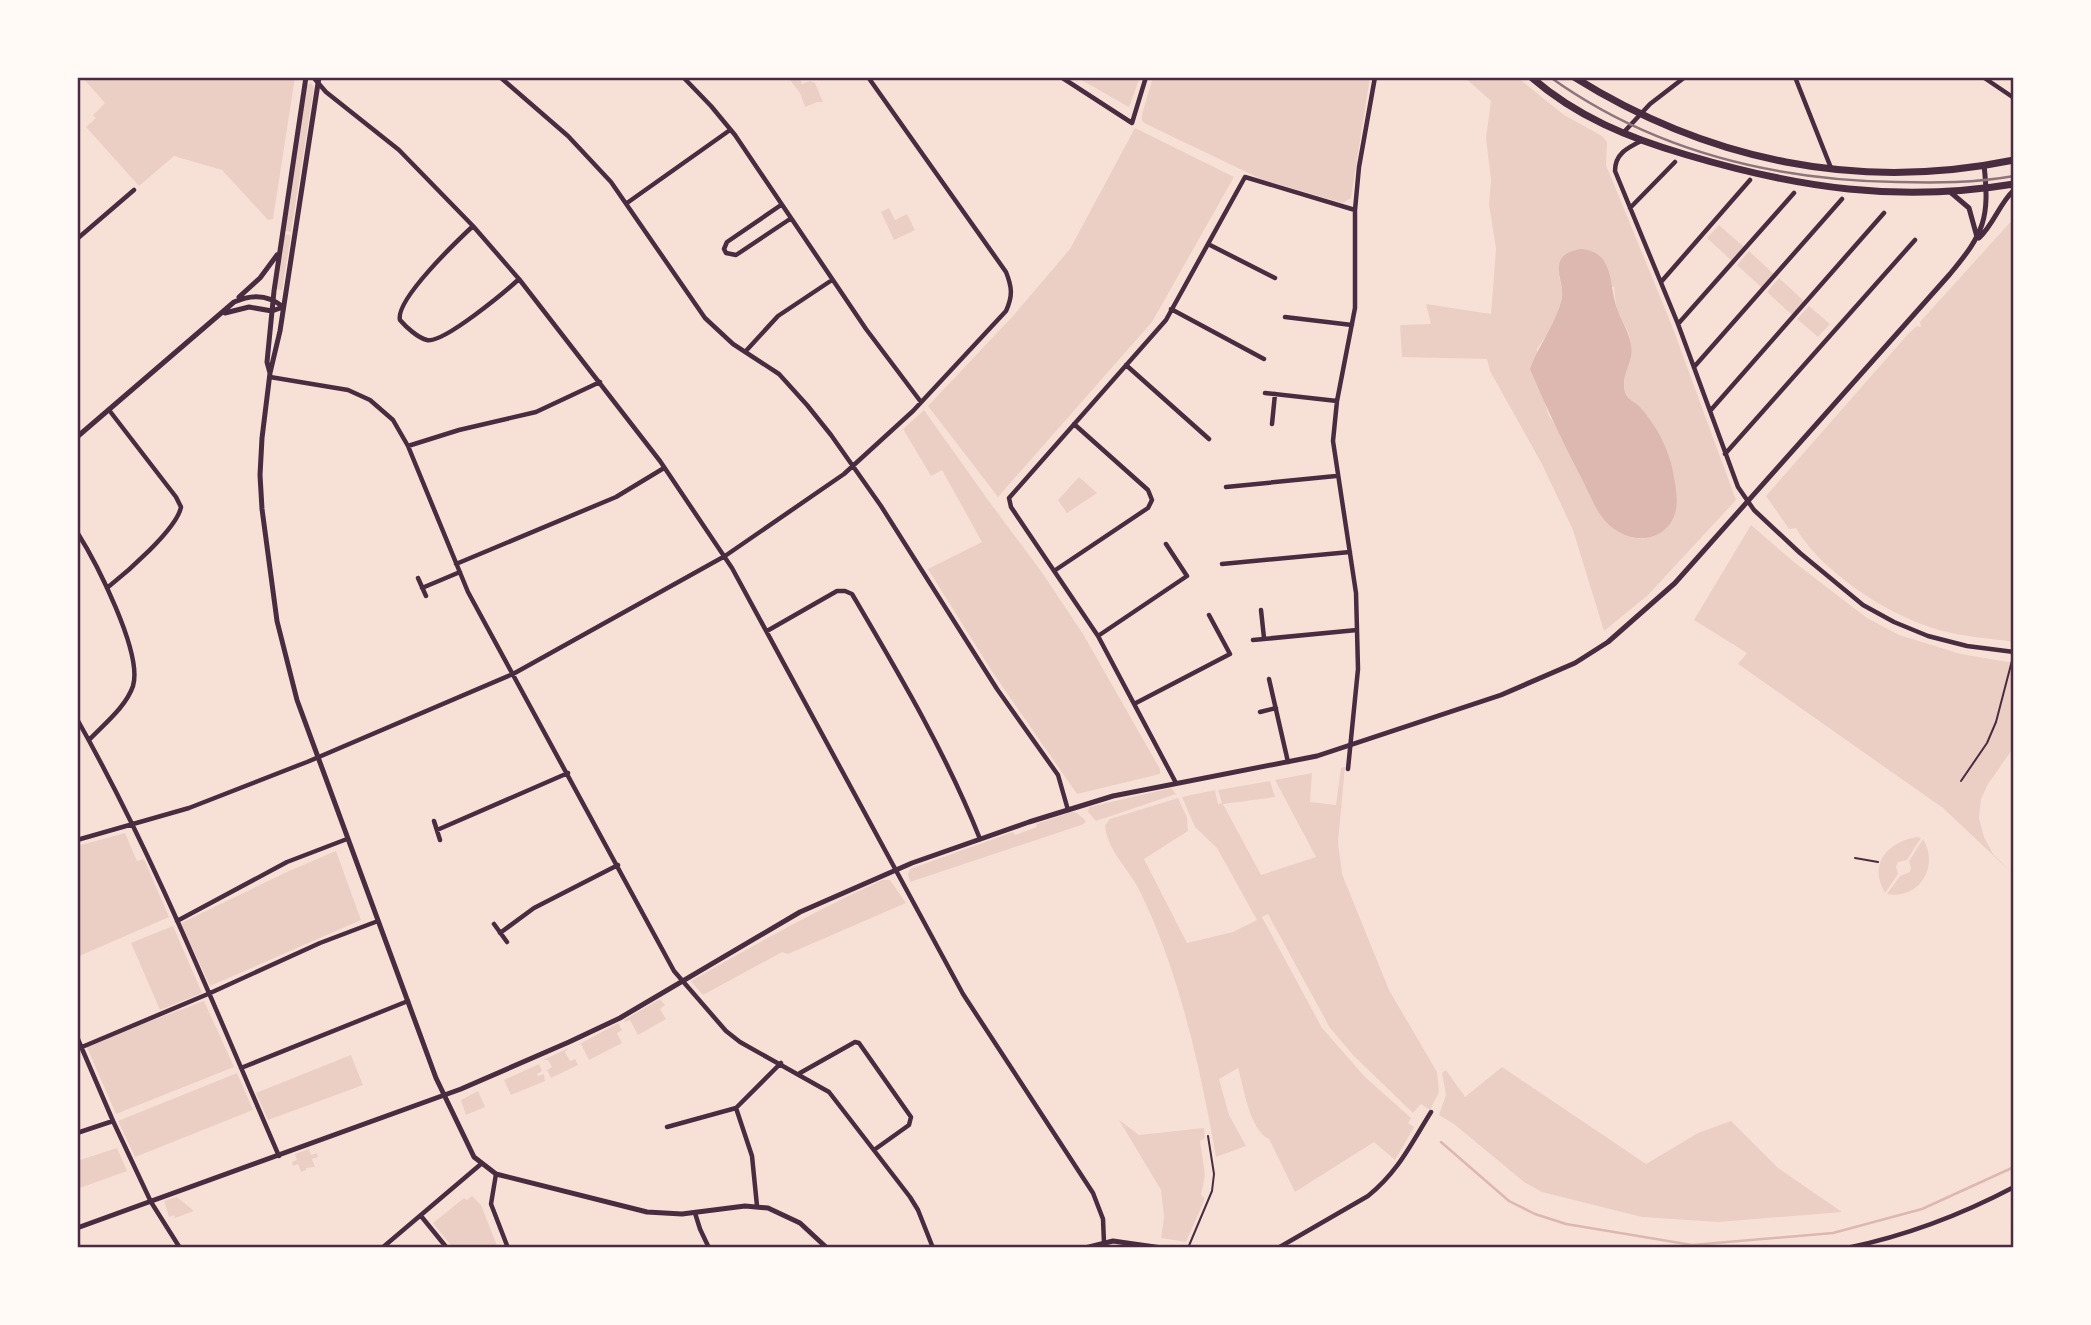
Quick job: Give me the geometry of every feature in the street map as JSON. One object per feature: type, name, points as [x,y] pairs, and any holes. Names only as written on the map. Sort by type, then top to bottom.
[{"type":"main road","points":[[1531,77],[1574,110],[1622,134],[1731,169],[1796,183],[1860,191],[1948,191],[2014,184]]},
{"type":"main road","points":[[1574,77],[1677,132],[1769,159],[1831,169],[1906,172],[2014,160]]},
{"type":"street","points":[[270,375],[267,362],[273,299],[306,77]]},
{"type":"street","points":[[500,77],[591,159],[627,203],[716,331],[779,374],[800,397],[853,466],[997,689],[1058,775],[1068,810]]},
{"type":"street","points":[[682,77],[730,130],[866,329],[921,402]]},
{"type":"street","points":[[77,840],[189,808],[513,674],[725,556],[853,466],[921,402],[1006,311],[1012,295],[1006,272],[868,77]]},
{"type":"street","points":[[1061,77],[1132,123],[1146,77]]},
{"type":"street","points":[[1348,769],[1358,669],[1356,593],[1333,441],[1337,401],[1353,325],[1357,289],[1355,210],[1359,167],[1375,77]]},
{"type":"street","points":[[1622,134],[1639,114],[1685,77]]},
{"type":"street","points":[[1794,77],[1831,169]]},
{"type":"street","points":[[1983,77],[2014,98]]},
{"type":"street","points":[[316,79],[327,92],[399,150],[473,226],[519,279],[664,468],[725,556],[967,1001],[1093,1193],[1103,1219],[1104,1242]]},
{"type":"street","points":[[316,79],[262,438],[260,475],[270,572],[286,660],[305,727],[444,1095],[466,1144],[481,1164],[496,1174],[647,1212],[695,1213],[757,1206],[790,1217],[827,1248]]},
{"type":"street","points":[[627,203],[730,130]]},
{"type":"street","points":[[1642,141],[1621,152],[1615,164],[1615,171],[1678,324],[1738,487],[1748,502],[1800,553],[1874,611],[1928,636],[1968,646],[2014,652]]},
{"type":"street","points":[[1630,208],[1675,162]]},
{"type":"street","points":[[1977,240],[1984,220],[1984,165]]},
{"type":"street","points":[[1176,783],[1098,636],[1009,501],[1018,486],[1166,320],[1245,177],[1355,210]]},
{"type":"street","points":[[1661,282],[1750,180]]},
{"type":"street","points":[[77,239],[134,190]]},
{"type":"street","points":[[77,1228],[444,1095],[591,1032],[800,912],[896,869],[1113,796],[1288,763],[1351,745],[1527,685],[1594,651],[1667,590],[1748,502],[1947,278],[1989,228],[2014,190]]},
{"type":"street","points":[[1948,191],[1969,208],[1977,240]]},
{"type":"street","points":[[1678,324],[1794,192]]},
{"type":"street","points":[[1694,367],[1842,199]]},
{"type":"street","points":[[781,205],[727,243],[724,249],[726,253],[736,255],[790,219]]},
{"type":"street","points":[[1710,411],[1884,213]]},
{"type":"street","points":[[473,226],[437,261],[411,293],[400,309],[400,320],[423,338],[437,339],[489,306],[519,279]]},
{"type":"street","points":[[1726,454],[1915,240]]},
{"type":"street","points":[[1208,243],[1275,278]]},
{"type":"street","points":[[77,438],[222,314],[260,278],[279,253]]},
{"type":"street","points":[[745,352],[778,316],[832,280]]},
{"type":"street","points":[[234,302],[254,296],[273,299],[283,307]]},
{"type":"street","points":[[222,314],[249,307],[272,310],[283,307]]},
{"type":"street","points":[[1171,309],[1264,359]]},
{"type":"street","points":[[1285,317],[1353,325]]},
{"type":"street","points":[[1126,365],[1209,439]]},
{"type":"street","points":[[270,375],[336,387],[370,400],[393,420],[408,446],[468,592],[681,982],[726,1031],[740,1042],[829,1091],[918,1210],[933,1248]]},
{"type":"street","points":[[408,446],[459,430],[536,412],[600,382]]},
{"type":"street","points":[[1265,393],[1337,401]]},
{"type":"street","points":[[1272,424],[1275,394]]},
{"type":"street","points":[[107,588],[155,543],[181,507],[109,410]]},
{"type":"street","points":[[1054,571],[1148,508],[1152,500],[1148,490],[1074,424]]},
{"type":"street","points":[[456,564],[616,497],[664,468]]},
{"type":"street","points":[[1226,487],[1337,476]]},
{"type":"street","points":[[77,532],[107,588],[129,648],[134,673],[134,684],[123,703],[89,740]]},
{"type":"street","points":[[1098,636],[1187,576],[1166,544]]},
{"type":"street","points":[[1222,564],[1350,552]]},
{"type":"street","points":[[422,588],[460,572]]},
{"type":"street","points":[[418,578],[426,596]]},
{"type":"street","points":[[767,631],[837,591],[852,594],[949,767],[981,839]]},
{"type":"street","points":[[1261,610],[1264,638]]},
{"type":"street","points":[[1135,704],[1230,654],[1209,615]]},
{"type":"street","points":[[1253,640],[1357,630]]},
{"type":"street","points":[[1269,679],[1288,763]]},
{"type":"street","points":[[1260,712],[1276,708]]},
{"type":"street","points":[[77,719],[116,790],[177,921],[279,1156]]},
{"type":"street","points":[[437,830],[568,773]]},
{"type":"street","points":[[434,821],[440,840]]},
{"type":"street","points":[[177,921],[287,862],[347,839]]},
{"type":"street","points":[[500,933],[534,908],[618,865]]},
{"type":"street","points":[[82,1047],[320,943],[378,921]]},
{"type":"street","points":[[494,924],[507,942]]},
{"type":"street","points":[[241,1068],[408,1002]]},
{"type":"street","points":[[77,1037],[151,1202],[180,1248]]},
{"type":"street","points":[[800,1073],[855,1042],[863,1047],[911,1117],[909,1125],[874,1150]]},
{"type":"street","points":[[667,1127],[736,1108],[781,1063]]},
{"type":"street","points":[[736,1108],[752,1156],[757,1206]]},
{"type":"street","points":[[1278,1248],[1381,1186],[1394,1173],[1431,1112]]},
{"type":"street","points":[[77,1133],[113,1121]]},
{"type":"street","points":[[382,1248],[481,1164]]},
{"type":"street","points":[[496,1174],[491,1204],[508,1248]]},
{"type":"street","points":[[1847,1248],[1931,1224],[2014,1187]]},
{"type":"street","points":[[695,1213],[709,1248]]},
{"type":"street","points":[[421,1215],[446,1248]]},
{"type":"street","points":[[1085,1248],[1113,1241],[1162,1248]]},
{"type":"lane","points":[[1961,781],[1987,743],[1996,722],[2014,652]]},
{"type":"lane","points":[[1855,858],[1878,862]]},
{"type":"lane","points":[[1188,1248],[1212,1191],[1214,1174],[1208,1136]]},
{"type":"shaded area","points":[[82,77],[295,77],[273,219],[268,220],[222,170],[174,156],[139,186],[86,127],[96,118],[93,115],[105,103]]},
{"type":"shaded area","points":[[799,77],[802,84],[810,81],[815,83],[823,102],[805,107],[800,93],[790,80]]},
{"type":"shaded area","points":[[1076,77],[1140,77],[1129,107]]},
{"type":"shaded area","points":[[1153,77],[1370,77],[1351,198],[1343,203],[1263,180],[1144,123],[1142,114]]},
{"type":"shaded area","points":[[1464,77],[1517,77],[1564,115],[1602,136],[1607,142],[1606,165],[1672,326],[1736,500],[1648,595],[1604,631],[1573,530],[1542,464],[1490,371],[1487,359],[1402,357],[1400,325],[1431,324],[1426,304],[1491,314],[1496,249],[1489,204],[1491,180],[1486,138],[1491,101]],"holes":[[[1559,276],[1614,287],[1617,309],[1630,338],[1625,391],[1658,432],[1670,461],[1669,487],[1654,536],[1643,539],[1631,537],[1549,416],[1541,391],[1537,349],[1554,324],[1563,294]]]},
{"type":"shaded area","points":[[311,83],[314,87],[291,232],[285,231],[307,85]]},
{"type":"shaded area","points":[[1135,128],[1234,177],[1152,322],[998,497],[928,406],[1013,316],[1070,249]]},
{"type":"shaded area","points":[[889,208],[895,220],[907,214],[915,230],[894,240],[881,212]]},
{"type":"shaded area","points":[[2014,218],[2014,642],[1939,630],[1879,603],[1859,591],[1822,561],[1796,528],[1789,529],[1766,496],[1908,334],[1917,326],[1921,327],[1920,322]]},
{"type":"shaded area","points":[[1719,225],[1744,247],[1732,261],[1707,238]]},
{"type":"shaded area","points":[[284,234],[291,235],[282,290],[276,289]]},
{"type":"shaded area","points":[[1580,249],[1600,256],[1609,272],[1615,302],[1628,332],[1632,350],[1624,382],[1625,392],[1657,430],[1671,463],[1677,496],[1676,511],[1663,531],[1647,538],[1622,534],[1602,517],[1561,438],[1530,369],[1556,317],[1562,298],[1559,269],[1561,259],[1567,253]]},
{"type":"shaded area","points":[[1749,251],[1774,274],[1762,288],[1737,265]]},
{"type":"shaded area","points":[[1779,278],[1804,301],[1792,315],[1767,292]]},
{"type":"shaded area","points":[[1809,306],[1830,324],[1818,337],[1797,319]]},
{"type":"shaded area","points":[[924,410],[1041,571],[1083,634],[1160,769],[1160,774],[1077,794],[993,673],[928,569],[982,542],[942,470],[931,476],[903,429]]},
{"type":"shaded area","points":[[1079,477],[1097,493],[1067,513],[1058,500]]},
{"type":"shaded area","points":[[1751,525],[1867,618],[1899,635],[1961,654],[2014,663],[2014,747],[1988,784],[1981,799],[1979,818],[1984,837],[1993,854],[2014,875],[1943,808],[1738,664],[1747,653],[1694,620]]},
{"type":"shaded area","points":[[1345,767],[1338,842],[1342,874],[1389,990],[1437,1072],[1439,1092],[1430,1110],[1421,1104],[1413,1113],[1354,1056],[1330,1028],[1268,914],[1262,917],[1322,1028],[1365,1077],[1411,1118],[1408,1123],[1414,1127],[1395,1160],[1374,1142],[1295,1192],[1269,1139],[1262,1134],[1252,1118],[1238,1068],[1219,1079],[1229,1115],[1246,1146],[1216,1157],[1198,1067],[1174,977],[1153,920],[1137,886],[1113,849],[1105,825],[1110,819],[1178,798],[1187,818],[1188,831],[1144,859],[1187,943],[1233,932],[1257,920],[1217,848],[1195,827],[1182,797],[1215,790],[1218,804],[1222,803],[1218,790],[1270,781],[1275,797],[1223,804],[1261,875],[1316,857],[1275,780],[1312,773],[1310,802],[1336,805],[1341,768]]},
{"type":"shaded area","points":[[1171,788],[1176,794],[1096,821],[1088,812],[1089,807]]},
{"type":"shaded area","points":[[1072,812],[1086,821],[1084,824],[910,882],[910,869],[1013,832],[1015,835],[1037,827],[1036,824]]},
{"type":"shaded area","points":[[125,833],[137,861],[144,859],[169,917],[77,957],[77,846]]},
{"type":"shaded area","points":[[1916,837],[1921,838],[1907,860],[1898,862],[1898,874],[1885,893],[1879,873],[1883,856],[1897,844]]},
{"type":"shaded area","points":[[1923,839],[1929,860],[1923,879],[1909,892],[1887,894],[1900,876],[1910,872],[1909,861]]},
{"type":"shaded area","points":[[336,851],[361,920],[210,986],[181,923]]},
{"type":"shaded area","points":[[882,880],[890,880],[906,903],[788,954],[782,952],[703,995],[691,981],[809,916]]},
{"type":"shaded area","points":[[173,926],[202,993],[160,1010],[131,943]]},
{"type":"shaded area","points":[[660,999],[665,1005],[660,1009],[666,1019],[638,1035],[630,1020],[624,1020]]},
{"type":"shaded area","points":[[204,1001],[234,1067],[116,1114],[86,1045]]},
{"type":"shaded area","points":[[618,1023],[622,1030],[617,1033],[622,1043],[589,1060],[581,1044],[576,1046]]},
{"type":"shaded area","points":[[569,1048],[565,1052],[570,1061],[575,1059],[578,1065],[551,1078],[547,1070],[552,1067],[548,1060],[543,1060]]},
{"type":"shaded area","points":[[351,1055],[363,1085],[268,1120],[256,1093]]},
{"type":"shaded area","points":[[539,1064],[542,1071],[537,1074],[544,1074],[545,1081],[511,1095],[504,1080]]},
{"type":"shaded area","points":[[1502,1067],[1646,1164],[1698,1133],[1731,1121],[1778,1168],[1842,1212],[1718,1222],[1642,1217],[1542,1192],[1524,1182],[1454,1124],[1439,1115],[1446,1095],[1442,1073],[1446,1070],[1465,1097]]},
{"type":"shaded area","points":[[237,1073],[253,1110],[135,1157],[118,1121]]},
{"type":"shaded area","points":[[478,1091],[485,1107],[466,1115],[461,1100]]},
{"type":"shaded area","points":[[1119,1120],[1139,1135],[1204,1128],[1205,1138],[1200,1141],[1205,1175],[1201,1195],[1204,1201],[1186,1242],[1161,1238],[1164,1217],[1161,1190]]},
{"type":"shaded area","points":[[117,1148],[127,1171],[77,1189],[77,1161]]},
{"type":"shaded area","points":[[309,1149],[311,1155],[317,1153],[318,1157],[312,1159],[315,1167],[301,1172],[298,1164],[293,1166],[292,1162],[297,1160],[295,1154]]},
{"type":"shaded area","points":[[472,1196],[481,1205],[498,1248],[453,1248],[433,1223],[464,1198],[467,1200]]},
{"type":"shaded area","points":[[177,1197],[194,1211],[175,1218],[174,1215],[169,1217],[164,1201]]},
{"type":"waterway","points":[[1441,1142],[1509,1201],[1535,1214],[1566,1224],[1692,1245],[1833,1233],[1922,1209],[2014,1167]]},
{"type":"railway","points":[[1550,77],[1589,103],[1630,124],[1672,142],[1759,167],[1850,180],[1897,182],[1956,182],[2014,176]]}]
